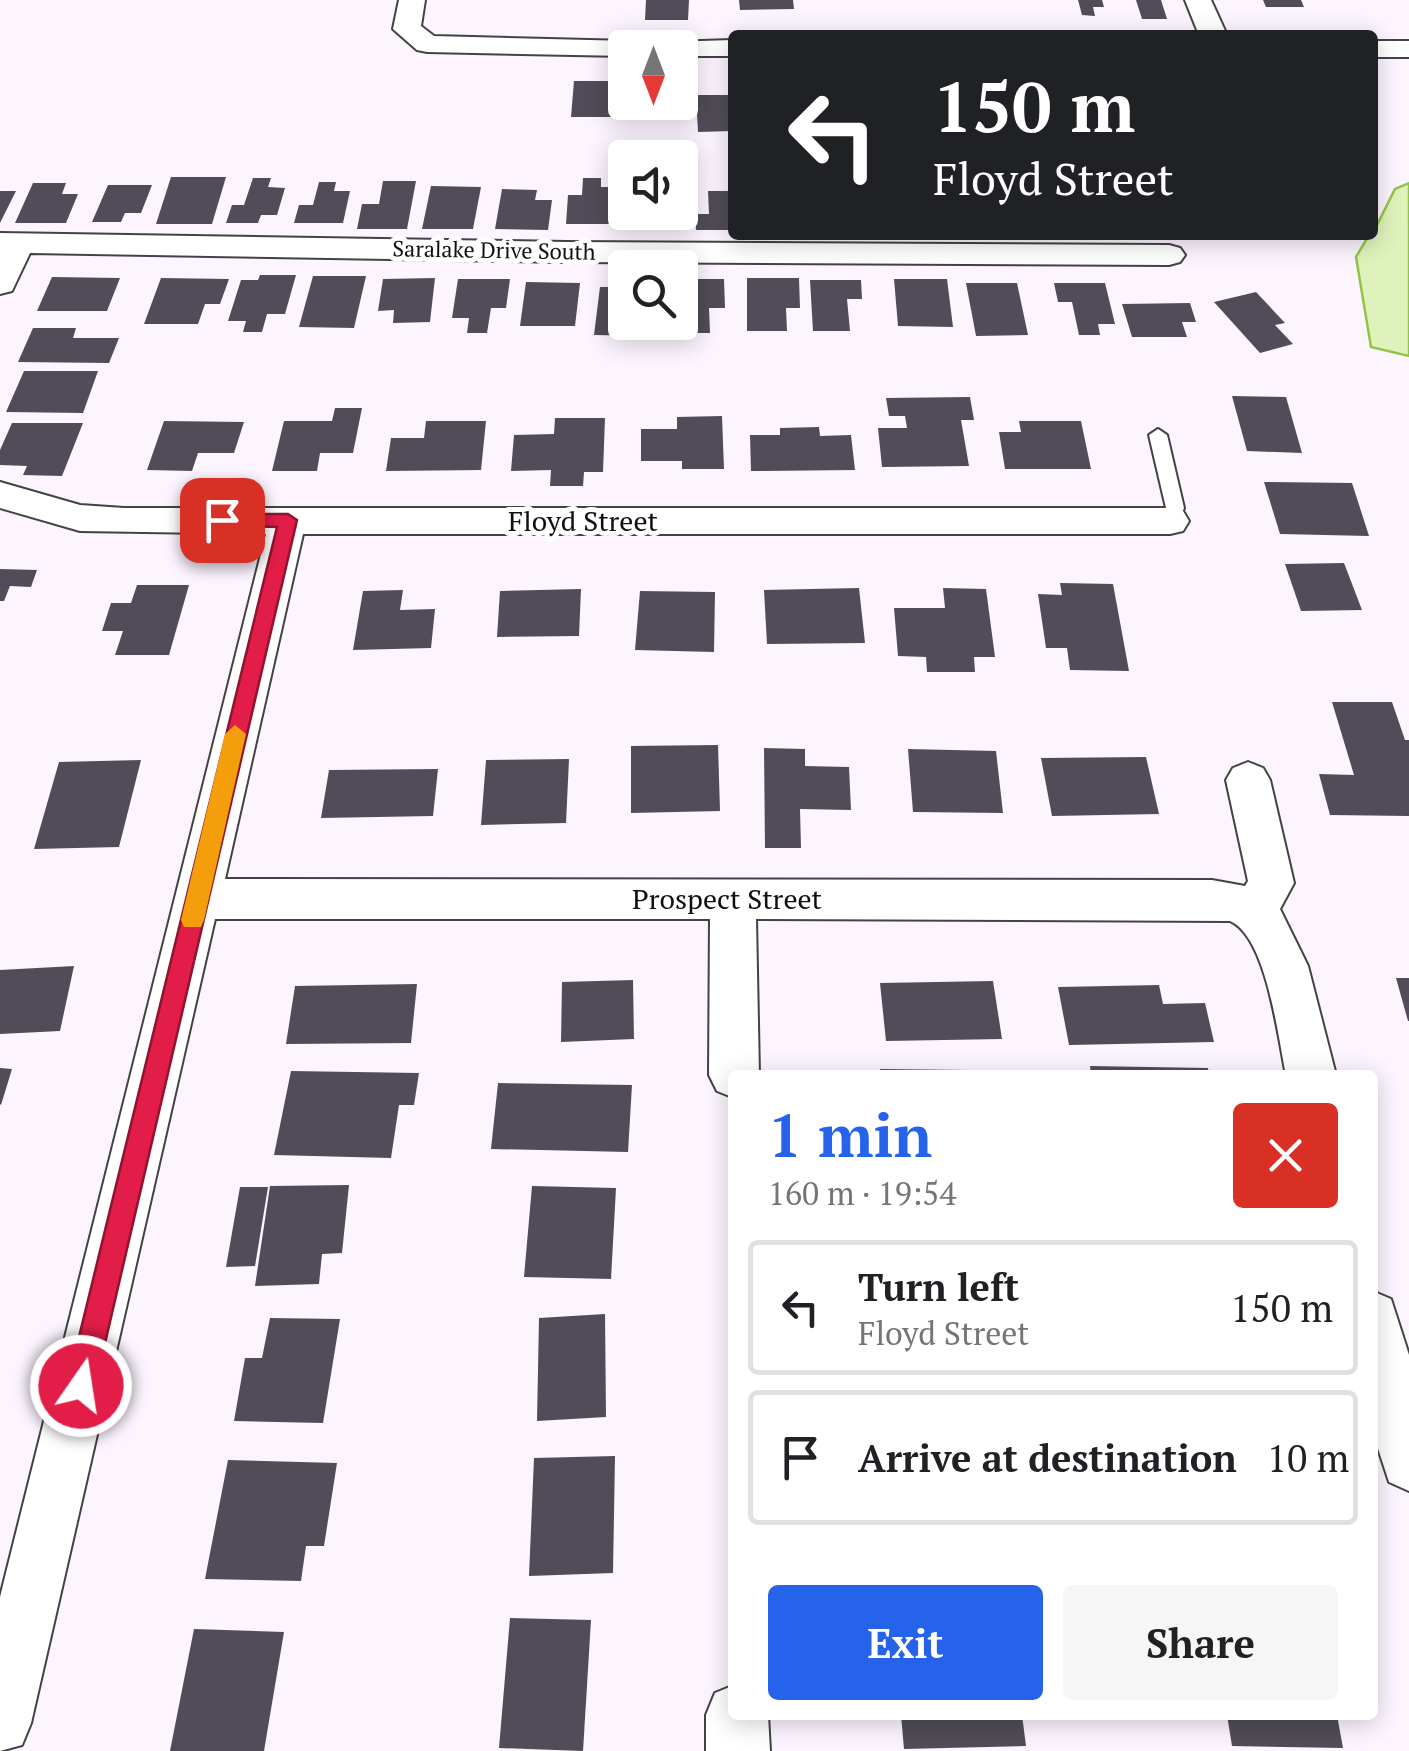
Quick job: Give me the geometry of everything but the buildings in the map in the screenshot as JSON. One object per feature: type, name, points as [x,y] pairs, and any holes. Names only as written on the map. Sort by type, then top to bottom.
[{"type":"street","points":[[412,0],[407,22],[412,37],[443,47],[608,48]]},
{"type":"street","points":[[1198,0],[1211,30]]},
{"type":"street","points":[[698,48],[728,48]]},
{"type":"street","points":[[1378,49],[1409,49]]},
{"type":"street","points":[[0,284],[9,243]]},
{"type":"street","name":"Saralake Drive South","points":[[9,243],[567,252],[1169,255]]},
{"type":"street","name":"Floyd Street","points":[[0,495],[80,518],[1170,521]]},
{"type":"street","points":[[0,1723],[288,520]]},
{"type":"street","points":[[1248,780],[1270,883],[1255,911],[1267,923],[1279,950],[1310,1070]]},
{"type":"street","name":"Prospect Street","points":[[198,899],[1212,900],[1234,902],[1255,911]]},
{"type":"street","points":[[732,899],[734,1070]]},
{"type":"street","points":[[1378,1341],[1409,1462]]},
{"type":"street","points":[[738,1720],[738,1751]]},
{"type":"lane","points":[[1158,435],[1175,508],[1170,521]]},
{"type":"shaded area","points":[[1409,183],[1409,356],[1371,347],[1356,257],[1366,240],[1378,240],[1378,223],[1395,189]]},
{"type":"slow traffic","points":[[192,920],[235,734]]},
{"type":"route","points":[[81,1386],[288,520],[222,520]]}]
